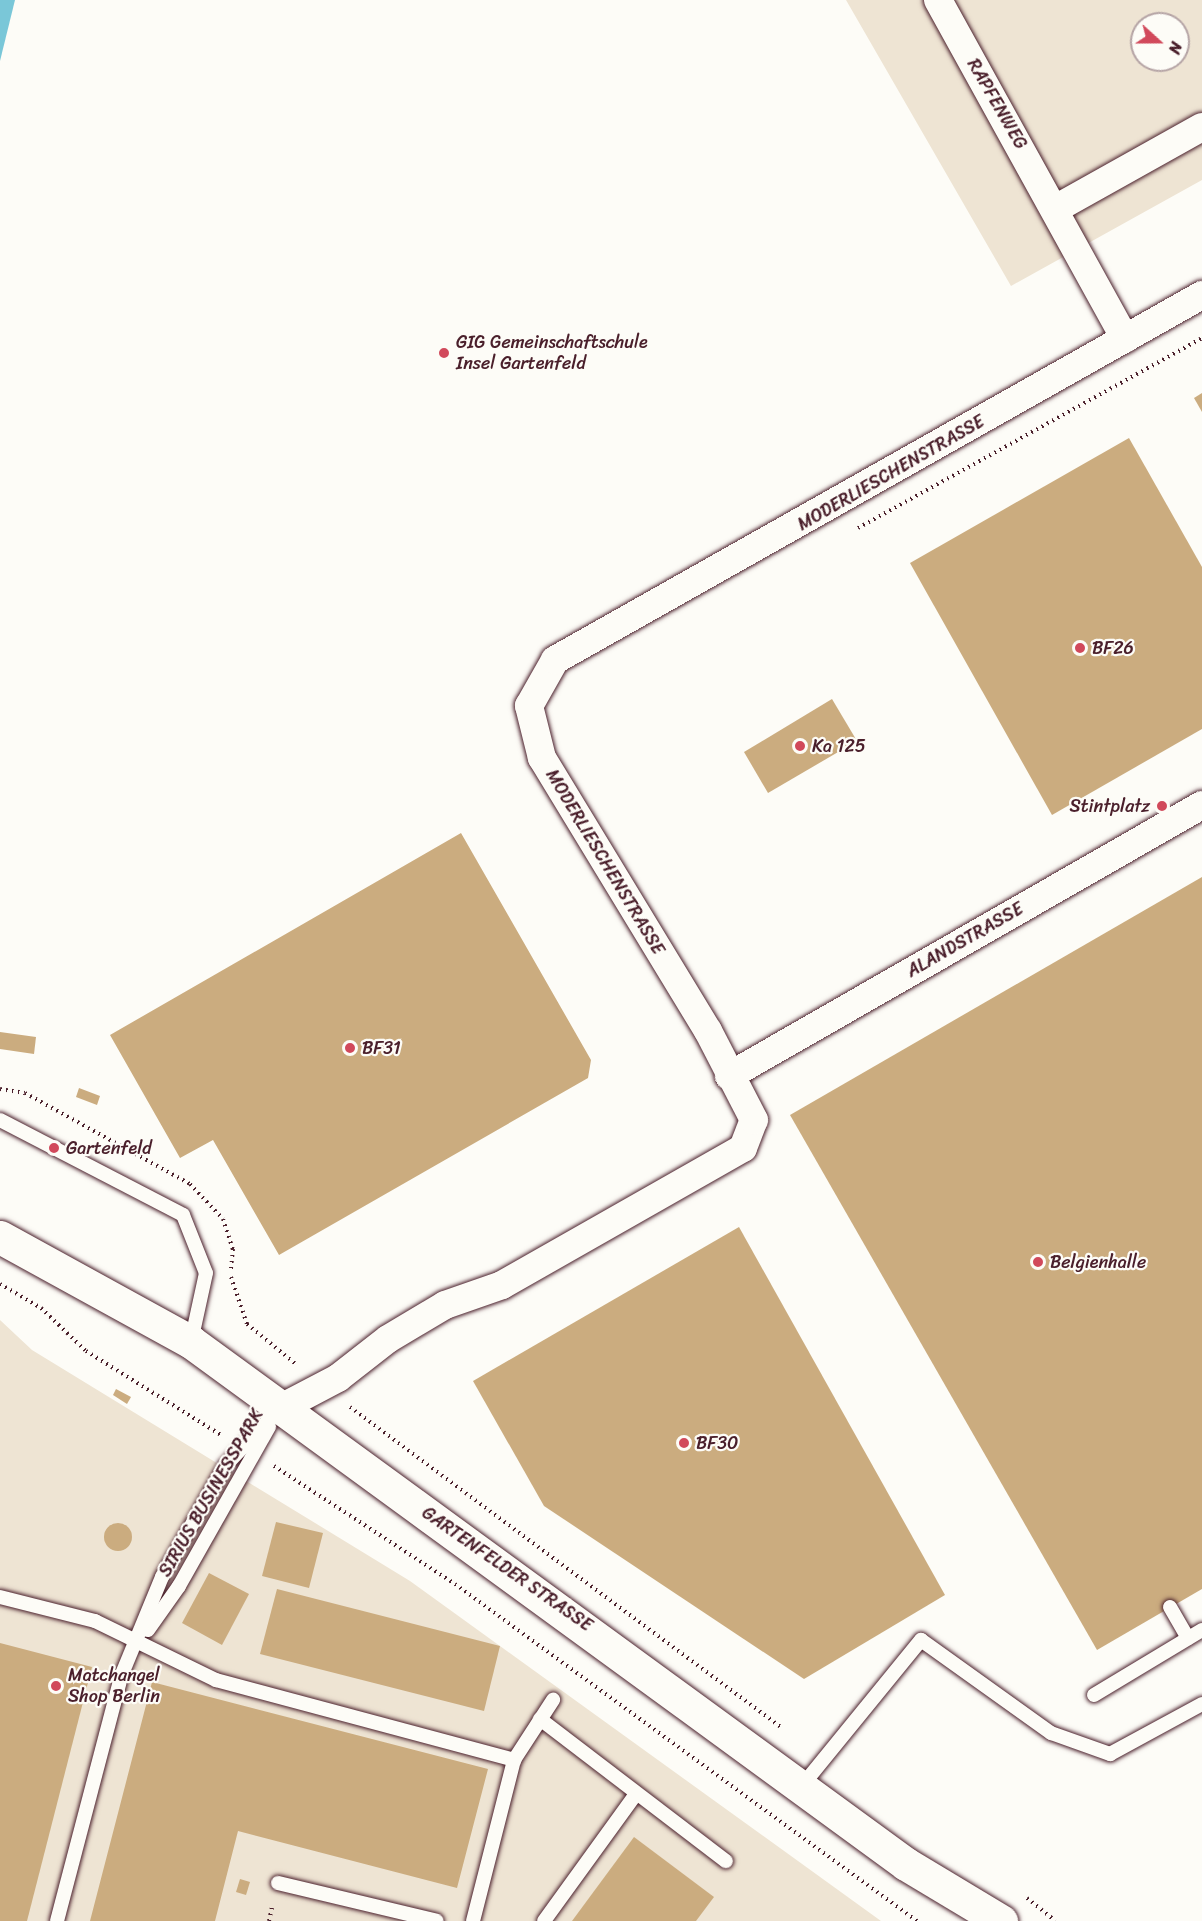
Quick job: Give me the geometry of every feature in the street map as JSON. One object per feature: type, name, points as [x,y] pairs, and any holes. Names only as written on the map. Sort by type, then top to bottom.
[{"type":"main road","name":"GARTENFELDER STRASSE","points":[[0,1237],[191,1342],[279,1409],[596,1632],[906,1864],[1001,1921]]},
{"type":"street","name":"RAPFENWEG","points":[[938,0],[1057,208],[1125,339]]},
{"type":"street","points":[[1057,208],[1202,127]]},
{"type":"street","name":"MODERLIESCHENSTRASSE","points":[[279,1409],[323,1386],[445,1305],[502,1285],[743,1148],[754,1120],[729,1076],[708,1031],[542,758],[529,706],[555,660],[1202,295]]},
{"type":"street","name":"ALANDSTRASSE","points":[[729,1076],[1202,805]]},
{"type":"lane","points":[[0,1120],[183,1215],[206,1274],[191,1342]]},
{"type":"lane","name":"SIRIUS BUSINESSPARK","points":[[138,1644],[179,1586],[248,1451],[279,1409]]},
{"type":"lane","name":"SIRIUS BUSINESSPARK","points":[[138,1644],[162,1577],[225,1466],[248,1451]]},
{"type":"lane","points":[[0,1597],[95,1621],[138,1644],[216,1680],[514,1760]]},
{"type":"lane","points":[[1170,1607],[1188,1638]]},
{"type":"lane","points":[[1094,1695],[1202,1630]]},
{"type":"lane","points":[[801,1787],[921,1640],[1051,1733],[1110,1754],[1202,1704]]},
{"type":"lane","points":[[57,1921],[122,1674],[138,1644]]},
{"type":"lane","points":[[473,1921],[514,1760],[553,1700]]},
{"type":"lane","points":[[540,1719],[726,1861]]},
{"type":"lane","points":[[544,1921],[636,1794]]},
{"type":"lane","points":[[278,1883],[437,1921]]},
{"type":"path","points":[[0,1284],[41,1308],[86,1351],[248,1451],[455,1584],[917,1921]]},
{"type":"path","points":[[259,1337],[823,1760]]},
{"type":"path","points":[[1025,1896],[1054,1921]]},
{"type":"shaded area","points":[[846,0],[1202,0],[1202,180],[1011,286]]},
{"type":"shaded area","points":[[0,1320],[32,1350],[410,1581],[881,1921],[0,1921]]},
{"type":"water","points":[[0,0],[15,0],[0,61]]},
{"type":"building","points":[[1202,393],[1202,412],[1194,398]]},
{"type":"building","name":"BF26","points":[[1129,438],[1202,567],[1202,729],[1052,815],[910,563]]},
{"type":"building","name":"Ka 125","points":[[832,699],[857,741],[768,793],[744,752]]},
{"type":"building","name":"BF31","points":[[461,833],[591,1060],[588,1078],[279,1255],[213,1140],[180,1158],[110,1035]]},
{"type":"building","name":"Belgienhalle","points":[[1202,877],[1202,1589],[1097,1650],[790,1115]]},
{"type":"building","points":[[0,1032],[36,1037],[34,1054],[0,1049]]},
{"type":"building","points":[[79,1088],[100,1096],[97,1105],[76,1097]]},
{"type":"building","name":"BF30","points":[[739,1227],[945,1595],[804,1679],[544,1506],[473,1381]]},
{"type":"building","points":[[116,1389],[131,1397],[127,1404],[113,1395]]},
{"type":"building","points":[[276,1522],[323,1533],[309,1588],[262,1576]]},
{"type":"building","points":[[118,1523],[128,1527],[132,1537],[128,1547],[118,1551],[108,1547],[104,1537],[108,1527]]},
{"type":"building","points":[[209,1573],[249,1594],[222,1645],[182,1623]]},
{"type":"building","points":[[277,1589],[500,1646],[484,1711],[260,1654]]},
{"type":"building","points":[[0,1643],[92,1667],[27,1921],[0,1921]]},
{"type":"building","points":[[152,1682],[488,1769],[457,1888],[238,1831],[215,1921],[90,1921]]},
{"type":"building","points":[[634,1837],[714,1897],[696,1921],[572,1921]]},
{"type":"building","points":[[240,1879],[250,1882],[246,1895],[236,1892]]},
{"type":"place","name":"GIG Gemeinschaftschule Insel Gartenfeld","points":[[444,353]]},
{"type":"place","name":"BF26","points":[[1080,648]]},
{"type":"place","name":"Ka 125","points":[[800,746]]},
{"type":"place","name":"Stintplatz","points":[[1162,806]]},
{"type":"place","name":"BF31","points":[[350,1048]]},
{"type":"place","name":"Gartenfeld","points":[[54,1148]]},
{"type":"place","name":"Belgienhalle","points":[[1038,1262]]},
{"type":"place","name":"BF30","points":[[684,1443]]},
{"type":"place","name":"Matchangel Shop Berlin","points":[[56,1686]]}]
